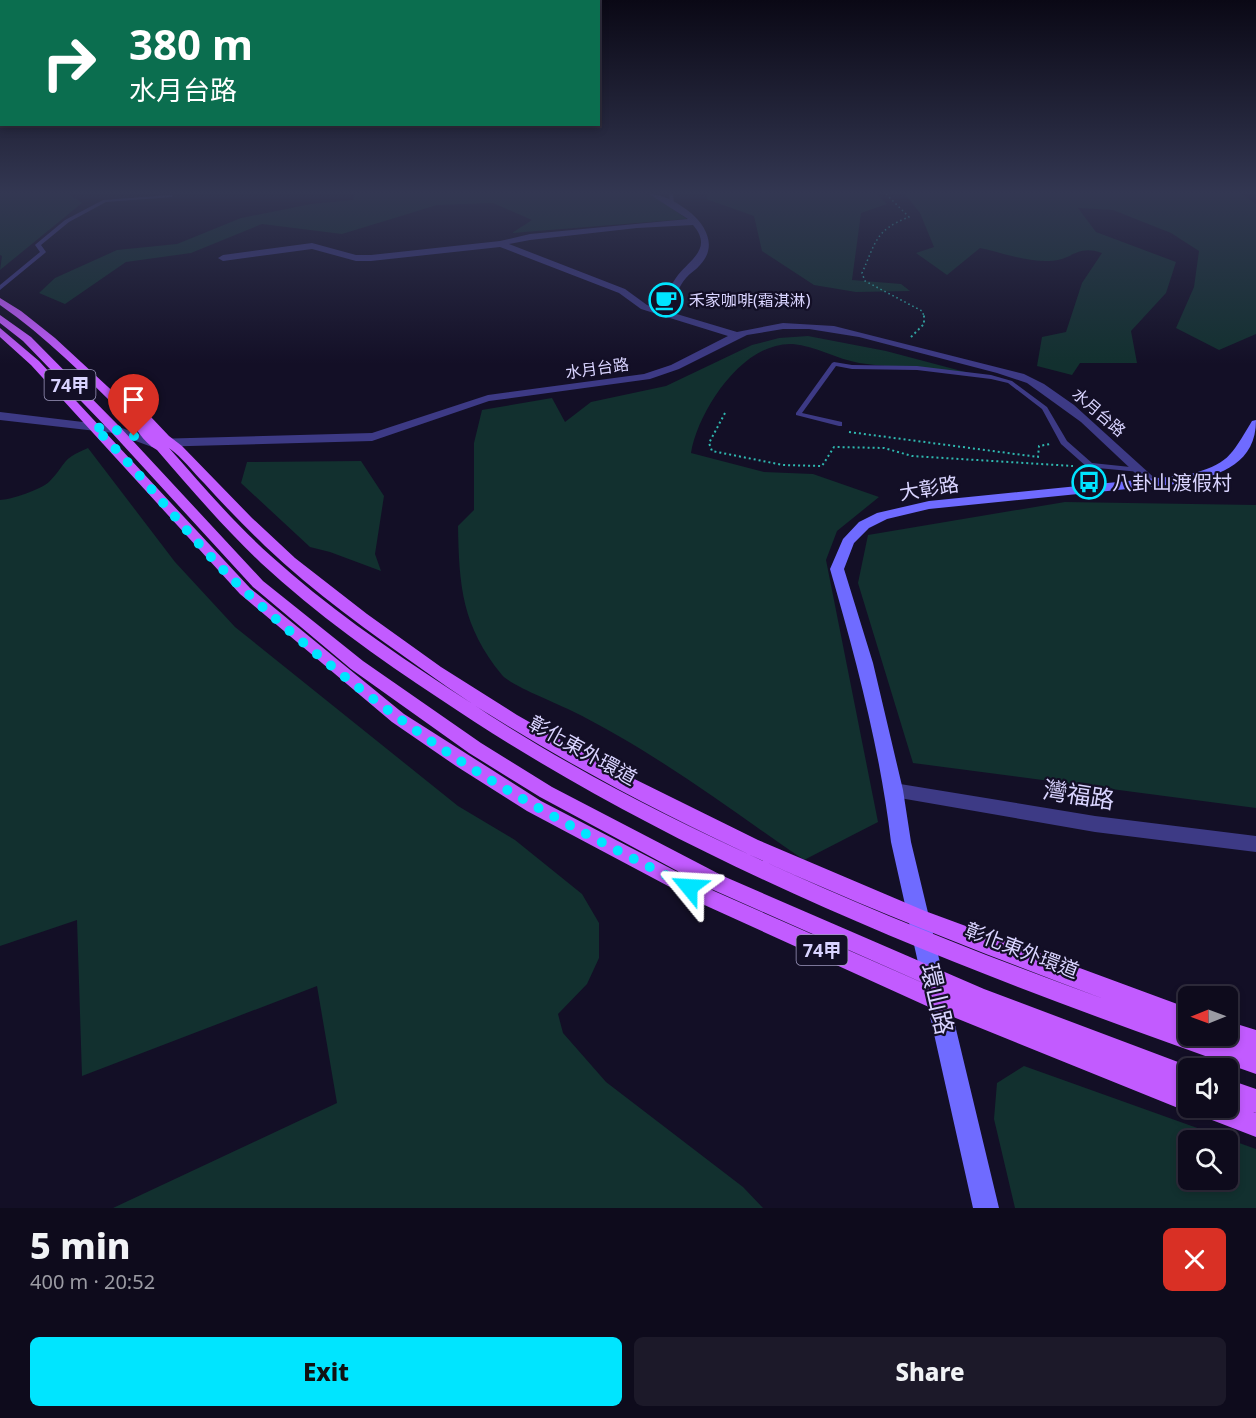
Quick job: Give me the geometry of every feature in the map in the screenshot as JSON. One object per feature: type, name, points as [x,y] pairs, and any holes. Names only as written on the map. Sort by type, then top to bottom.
[{"type":"main road","name":"74甲","points":[[0,289],[148,418],[168,443],[178,448],[209,480],[286,567]]},
{"type":"main road","name":"彰化東外環道","points":[[0,301],[50,332],[133,417],[152,443],[161,447],[195,486],[286,567],[494,729],[647,805],[732,856],[924,939],[1040,975],[1256,1063]]},
{"type":"main road","name":"74甲","points":[[0,318],[94,427],[167,497],[252,588],[351,670],[398,718],[462,761],[534,806],[716,882],[933,978],[1033,1030],[1178,1095]]},
{"type":"main road","name":"74甲","points":[[0,331],[21,341],[116,430],[167,497]]},
{"type":"main road","name":"大彰路","points":[[894,790],[865,663],[837,569],[848,542],[864,525],[882,516],[929,505],[1196,477],[1230,464],[1242,453],[1256,424]]},
{"type":"main road","name":"環山路","points":[[894,790],[901,842],[986,1208]]},
{"type":"main road","name":"74甲","points":[[647,805],[919,917],[1040,975],[1178,1016]]},
{"type":"main road","name":"74甲","points":[[622,843],[707,897],[939,1001],[1178,1074]]},
{"type":"main road","points":[[1238,1035],[1256,1041]]},
{"type":"main road","points":[[1238,1095],[1256,1101]]},
{"type":"main road","points":[[1237,1118],[1256,1125]]},
{"type":"street","points":[[223,258],[288,250]]},
{"type":"street","points":[[328,250],[356,258],[371,258],[442,250]]},
{"type":"street","points":[[517,250],[622,291],[644,306],[736,335]]},
{"type":"street","points":[[664,313],[681,278],[700,259],[703,250]]},
{"type":"street","name":"水月台路","points":[[0,416],[116,430],[152,443],[372,437],[398,432],[489,398],[604,385],[647,377],[736,335],[760,329],[824,327],[1010,372],[1039,385],[1154,483]]},
{"type":"street","name":"灣福路","points":[[894,790],[1095,824],[1256,844]]},
{"type":"lane","points":[[0,289],[38,257],[43,252],[42,250]]},
{"type":"lane","points":[[839,424],[798,414],[834,364],[852,367],[917,369],[992,377],[1010,382],[1045,408],[1064,442],[1089,465],[1140,470]]},
{"type":"path","points":[[872,250],[862,273],[865,281],[922,311],[925,317],[917,333],[900,345]]},
{"type":"path","points":[[725,413],[709,443],[712,451],[783,465],[822,466],[834,447],[884,448],[912,456],[1089,465]]},
{"type":"path","points":[[839,424],[850,432],[892,441],[919,441],[933,445],[1038,457],[1039,446],[1064,442]]},
{"type":"green space","points":[[0,250],[24,250],[0,270],[2,256]]},
{"type":"green space","points":[[116,250],[197,250],[126,262],[65,304],[39,293],[55,278]]},
{"type":"green space","points":[[856,250],[852,280],[901,284],[910,291],[856,292],[814,285],[762,251]]},
{"type":"green space","points":[[924,250],[977,250],[947,275],[916,253]]},
{"type":"green space","points":[[989,250],[1085,250],[1057,260],[1023,259]]},
{"type":"green space","points":[[1089,250],[1145,250],[1176,262],[1166,293],[1131,331],[1137,363],[1080,363],[1072,375],[1037,366],[1042,337],[1066,332],[1082,283],[1102,253]]},
{"type":"green space","points":[[1256,250],[1256,334],[1219,350],[1176,328],[1194,287],[1199,251]]},
{"type":"green space","points":[[808,336],[886,351],[969,373],[859,363],[801,345],[775,346],[757,354],[741,366],[726,382],[713,399],[695,436],[691,453],[764,472],[813,474],[879,497],[837,531],[826,560],[878,822],[804,860],[631,743],[570,710],[514,684],[502,675],[478,639],[465,605],[458,526],[474,510],[474,443],[482,410],[552,398],[565,422],[591,402],[666,386],[752,345],[779,338]]},
{"type":"green space","points":[[88,448],[175,562],[235,627],[458,806],[515,840],[582,894],[599,923],[599,958],[587,984],[558,1014],[563,1033],[606,1082],[743,1187],[763,1208],[113,1208],[337,1103],[317,986],[82,1076],[77,920],[0,946],[0,500],[40,488],[55,476],[68,459]]},
{"type":"green space","points":[[361,461],[384,496],[375,554],[381,571],[310,547],[241,483],[247,462]]},
{"type":"green space","points":[[1065,502],[1256,505],[1256,808],[913,763],[858,583],[868,535]]},
{"type":"green space","points":[[1024,1066],[1203,1130],[1178,1130],[1178,1190],[1238,1190],[1238,1143],[1256,1149],[1256,1208],[1015,1208],[994,1119],[997,1083]]},
{"type":"place","name":"禾家咖啡(霜淇淋)","points":[[666,300]]},
{"type":"place","name":"八卦山渡假村","points":[[1089,482]]},
{"type":"route","points":[[134,436],[116,430],[94,427],[245,591],[344,675],[398,718],[534,806],[689,887]]}]
